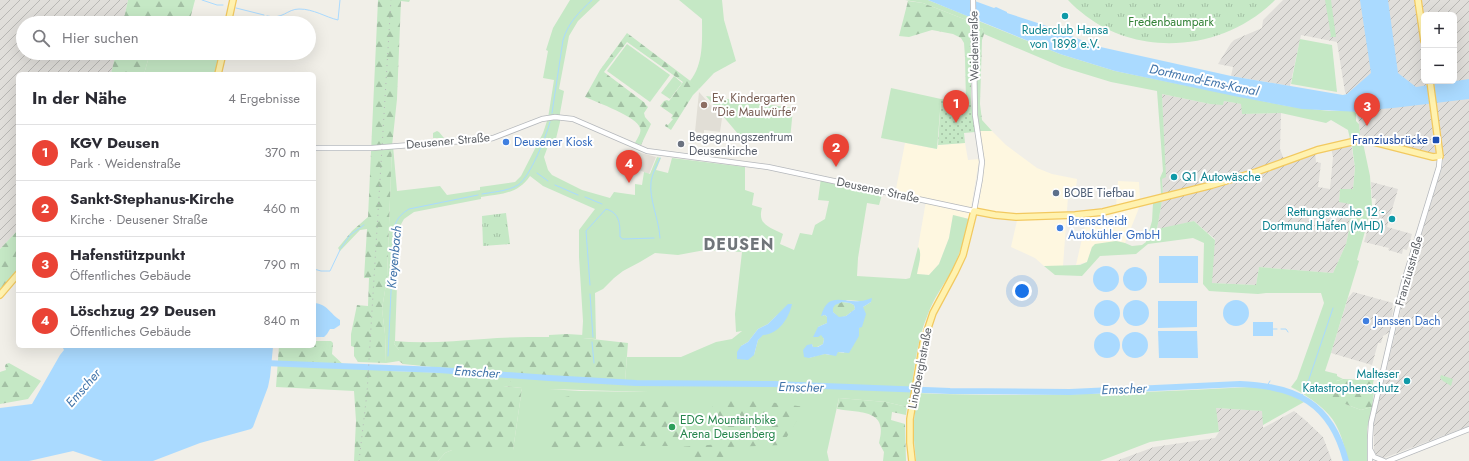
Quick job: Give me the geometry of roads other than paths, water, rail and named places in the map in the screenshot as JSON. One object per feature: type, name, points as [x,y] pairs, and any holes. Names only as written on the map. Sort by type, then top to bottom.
[{"type":"main road","points":[[230,16],[233,0]]},
{"type":"main road","points":[[1418,0],[1421,20]]},
{"type":"main road","points":[[218,72],[221,60]]},
{"type":"main road","name":"Franziusstraße","points":[[1430,84],[1440,156]]},
{"type":"main road","name":"Deusener Straße","points":[[974,211],[1016,216],[1075,215],[1103,212],[1212,185],[1252,173],[1303,154],[1362,140],[1433,157],[1440,156]]},
{"type":"main road","name":"Lindberghstraße","points":[[912,461],[909,432],[916,378],[923,343],[937,304],[963,255],[974,211]]},
{"type":"main road","points":[[0,295],[16,276]]},
{"type":"street","name":"Weidenstraße","points":[[973,0],[975,116],[982,162],[974,211]]},
{"type":"street","name":"Deusener Straße","points":[[316,148],[372,148],[493,138],[542,119],[562,118],[577,121],[647,151],[768,167],[974,211]]},
{"type":"street","name":"Franziusstraße","points":[[1371,456],[1371,423],[1400,298],[1440,167],[1440,156]]},
{"type":"street","points":[[1388,461],[1469,428]]},
{"type":"street","points":[[1371,456],[1378,460],[1384,461]]},
{"type":"water","name":"Dortmund-Ems-Kanal","points":[[928,0],[972,0],[994,8],[996,7],[1007,13],[1047,26],[1096,46],[1231,76],[1343,95],[1347,94],[1371,73],[1360,0],[1388,0],[1398,73],[1416,87],[1436,84],[1457,84],[1457,81],[1469,79],[1469,99],[1360,112],[1302,109],[1115,71],[1060,54]]},
{"type":"water","points":[[1159,256],[1198,256],[1198,283],[1159,283]]},
{"type":"water","points":[[1106,266],[1115,270],[1119,279],[1115,288],[1106,292],[1097,288],[1093,279],[1097,270]]},
{"type":"water","points":[[1135,267],[1144,270],[1147,279],[1144,288],[1135,291],[1126,288],[1123,279],[1126,270]]},
{"type":"water","points":[[872,298],[871,302],[863,307],[866,314],[862,327],[859,328],[859,336],[849,353],[838,352],[836,356],[825,354],[809,358],[804,357],[803,350],[807,345],[812,344],[813,347],[818,347],[823,344],[824,339],[821,335],[818,337],[813,337],[818,327],[827,323],[827,317],[825,315],[821,316],[828,303],[837,300],[860,301]],"holes":[[[842,302],[854,305],[855,309],[846,316],[839,317],[833,312],[835,305]]]},
{"type":"water","points":[[1107,300],[1116,304],[1120,313],[1116,322],[1107,326],[1098,322],[1094,313],[1098,304]]},
{"type":"water","points":[[1136,300],[1145,304],[1149,313],[1145,322],[1136,326],[1127,322],[1123,313],[1127,304]]},
{"type":"water","points":[[1236,300],[1245,304],[1249,313],[1245,322],[1236,326],[1227,322],[1223,313],[1227,304]]},
{"type":"water","points":[[1158,301],[1197,301],[1197,327],[1158,328]]},
{"type":"water","points":[[316,303],[326,307],[340,320],[340,325],[334,329],[330,329],[324,337],[316,337]]},
{"type":"water","points":[[788,304],[792,304],[786,320],[774,332],[763,335],[758,340],[754,355],[748,360],[737,359],[737,352],[741,346],[748,342],[758,329],[768,324]]},
{"type":"water","points":[[1253,322],[1273,322],[1273,336],[1253,336]]},
{"type":"water","points":[[1158,331],[1197,331],[1198,358],[1159,358]]},
{"type":"water","points":[[1107,332],[1116,336],[1120,345],[1116,354],[1107,358],[1098,354],[1094,345],[1098,336]]},
{"type":"water","points":[[1135,332],[1144,336],[1148,345],[1144,354],[1135,358],[1126,354],[1122,345],[1126,336]]},
{"type":"water","points":[[63,348],[273,348],[268,387],[251,429],[200,443],[153,461],[103,461],[73,451],[29,461],[0,461],[0,408],[32,404],[64,350]]},
{"type":"waterway","points":[[202,0],[217,5],[223,5]]},
{"type":"waterway","points":[[281,16],[295,9],[304,9],[338,20],[340,0]]},
{"type":"waterway","name":"Kreyenbach","points":[[552,113],[565,34],[574,18],[592,0]]},
{"type":"waterway","points":[[236,8],[264,15]]},
{"type":"waterway","name":"Kreyenbach","points":[[482,194],[510,189],[523,181],[537,156],[550,122]]},
{"type":"waterway","points":[[660,158],[652,176],[651,196],[660,238]]},
{"type":"waterway","points":[[537,173],[548,181]]},
{"type":"waterway","points":[[555,185],[578,195]]},
{"type":"waterway","name":"Kreyenbach","points":[[388,356],[394,228],[396,222],[409,209],[478,195]]},
{"type":"waterway","points":[[585,197],[602,204]]},
{"type":"waterway","points":[[590,285],[586,231],[606,209],[617,216],[620,237],[623,239],[654,238]]},
{"type":"waterway","points":[[341,248],[350,235],[364,225]]},
{"type":"waterway","points":[[316,270],[330,271],[340,250]]},
{"type":"waterway","points":[[590,294],[593,337]]},
{"type":"waterway","points":[[1298,396],[1302,395],[1305,391],[1333,308]]},
{"type":"waterway","points":[[1281,329],[1286,329],[1288,332]]},
{"type":"waterway","points":[[592,342],[594,363]]},
{"type":"waterway","name":"Emscher","points":[[264,363],[439,370],[636,383],[774,384],[950,391],[1070,392],[1240,384],[1278,389],[1294,394],[1308,402],[1321,412],[1331,425],[1339,441],[1346,461]]},
{"type":"waterway","name":"Emscher","points":[[1267,386],[1270,381]]},
{"type":"railway","points":[[359,461],[367,393],[391,0]]},
{"type":"place","name":"Ruderclub Hansa von 1898 e.V.","points":[[1065,16]]},
{"type":"place","name":"Ev. Kindergarten \"Die Maulwürfe\"","points":[[704,105]]},
{"type":"place","name":"KGV Deusen","points":[[956,123]]},
{"type":"place","name":"Hafenstützpunkt","points":[[1367,126]]},
{"type":"place","name":"Franziusbrücke","points":[[1436,140]]},
{"type":"place","name":"Deusener Kiosk","points":[[506,142]]},
{"type":"place","name":"Begegnungszentrum Deusenkirche","points":[[681,144]]},
{"type":"place","name":"Sankt-Stephanus-Kirche","points":[[836,167]]},
{"type":"place","name":"Q1 Autowäsche","points":[[1174,177]]},
{"type":"place","name":"Löschzug 29 Deusen","points":[[629,183]]},
{"type":"place","name":"BOBE Tiefbau","points":[[1056,193]]},
{"type":"place","name":"Rettungswache 12 - Dortmund Hafen (MHD)","points":[[1392,219]]},
{"type":"place","name":"Brenscheidt Autokühler GmbH","points":[[1060,228]]},
{"type":"place","name":"Janssen Dach","points":[[1366,321]]},
{"type":"place","name":"Malteser Katastrophenschutz","points":[[1407,381]]},
{"type":"place","name":"EDG Mountainbike Arena Deusenberg","points":[[672,427]]},
{"type":"district","name":"DEUSEN","points":[[739,244]]},
{"type":"park label","name":"Fredenbaumpark","points":[[1171,22]]}]
